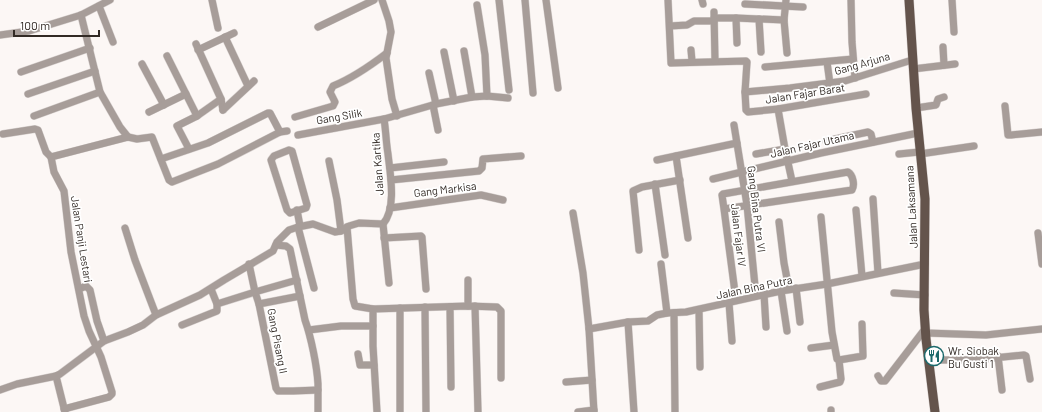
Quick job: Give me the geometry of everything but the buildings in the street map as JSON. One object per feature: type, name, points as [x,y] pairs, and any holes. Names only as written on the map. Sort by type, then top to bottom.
[{"type":"main road","name":"Jalan Laksamana","points":[[909,0],[912,65],[924,199],[926,331],[928,360],[935,412]]},
{"type":"street","points":[[212,0],[218,28]]},
{"type":"street","points":[[318,27],[374,0]]},
{"type":"street","points":[[382,0],[391,32],[386,58],[396,116]]},
{"type":"street","name":"Jalan Kartika","points":[[382,224],[388,218],[390,208],[391,180],[384,120],[435,105],[472,97],[509,94],[499,0]]},
{"type":"street","points":[[525,0],[533,93]]},
{"type":"street","points":[[546,0],[558,88]]},
{"type":"street","points":[[668,0],[671,63],[744,60],[747,62],[745,92],[830,84]]},
{"type":"street","points":[[851,0],[855,78]]},
{"type":"street","points":[[952,0],[954,32]]},
{"type":"street","points":[[0,35],[29,31],[81,15],[104,2],[113,42]]},
{"type":"street","points":[[745,4],[786,3],[803,7]]},
{"type":"street","points":[[786,3],[784,20],[787,53]]},
{"type":"street","points":[[477,4],[485,55],[487,96]]},
{"type":"street","points":[[81,15],[100,92],[128,137]]},
{"type":"street","points":[[670,26],[688,24],[714,17],[784,20]]},
{"type":"street","points":[[714,17],[715,61]]},
{"type":"street","points":[[736,18],[737,43]]},
{"type":"street","points":[[759,19],[761,52]]},
{"type":"street","points":[[226,37],[251,84],[223,110],[221,99],[197,47],[234,33]]},
{"type":"street","points":[[943,47],[944,65]]},
{"type":"street","points":[[21,72],[90,48]]},
{"type":"street","points":[[691,50],[692,61]]},
{"type":"street","points":[[464,51],[472,97]]},
{"type":"street","points":[[444,52],[454,101]]},
{"type":"street","points":[[295,117],[333,106],[335,102],[330,92],[333,86],[347,81],[364,71],[387,53]]},
{"type":"street","points":[[167,56],[197,116]]},
{"type":"street","points":[[827,62],[853,59]]},
{"type":"street","name":"Gang Arjuna","points":[[765,66],[827,62],[830,84],[912,65],[955,64]]},
{"type":"street","points":[[142,64],[164,105]]},
{"type":"street","points":[[28,94],[95,71]]},
{"type":"street","points":[[429,73],[438,130]]},
{"type":"street","points":[[34,116],[100,92]]},
{"type":"street","name":"Jalan Fajar Barat","points":[[745,92],[746,110],[748,112],[778,109],[866,94]]},
{"type":"street","points":[[149,112],[186,94]]},
{"type":"street","points":[[916,108],[936,106],[938,99],[944,97]]},
{"type":"street","points":[[189,149],[177,126],[197,116],[221,99]]},
{"type":"street","points":[[1005,106],[1008,135],[1042,132]]},
{"type":"street","points":[[778,109],[792,181]]},
{"type":"street","points":[[51,157],[128,137],[137,139],[152,136],[169,180],[172,182],[218,164],[284,132],[270,113],[268,113],[208,143],[161,159]]},
{"type":"street","name":"Gang Silik","points":[[298,135],[384,120]]},
{"type":"street","name":"Gang Bina Putra VI","points":[[734,125],[745,189],[756,296]]},
{"type":"street","name":"Jalan Panji Lestari","points":[[3,134],[35,129],[38,130],[46,152],[51,157],[54,172],[64,191],[71,252],[87,325],[105,367],[112,394],[109,397],[65,410]]},
{"type":"street","points":[[826,141],[868,132],[871,134],[873,142]]},
{"type":"street","name":"Jalan Fajar Utama","points":[[713,180],[788,161],[918,133]]},
{"type":"street","points":[[657,160],[737,142]]},
{"type":"street","points":[[899,154],[920,153],[974,146]]},
{"type":"street","points":[[756,154],[785,149]]},
{"type":"street","points":[[289,150],[292,151],[307,205],[306,208],[297,210],[290,213],[287,210],[271,160],[274,156],[289,150]]},
{"type":"street","points":[[391,180],[479,171],[482,168],[483,159],[521,156]]},
{"type":"street","points":[[676,156],[688,238]]},
{"type":"street","points":[[329,161],[344,229],[354,304],[358,307],[373,309],[472,306],[500,308],[501,378]]},
{"type":"street","points":[[390,168],[444,162]]},
{"type":"street","points":[[724,209],[852,190],[853,186],[852,176],[848,172],[745,189]]},
{"type":"street","points":[[639,250],[632,193],[634,190],[655,184],[680,180]]},
{"type":"street","points":[[655,184],[665,255]]},
{"type":"street","name":"Jalan Fajar IV","points":[[732,341],[733,302],[722,195],[724,193],[745,189]]},
{"type":"street","name":"Gang Markisa","points":[[390,208],[481,195],[503,200]]},
{"type":"street","points":[[873,199],[878,273]]},
{"type":"street","points":[[297,210],[299,227],[314,288]]},
{"type":"street","points":[[856,210],[862,276]]},
{"type":"street","points":[[573,213],[583,273],[589,329],[594,411],[578,412]]},
{"type":"street","points":[[820,387],[840,382],[839,360],[837,359],[834,345],[821,217]]},
{"type":"street","points":[[779,222],[784,264],[789,289]]},
{"type":"street","points":[[0,390],[17,384],[56,376],[65,371],[104,341],[138,327],[156,315],[200,295],[249,264],[273,251],[289,230],[299,227],[313,224],[331,230],[344,229],[359,223],[382,224],[389,283]]},
{"type":"street","points":[[125,228],[135,260],[156,315]]},
{"type":"street","points":[[1038,233],[1042,264]]},
{"type":"street","points":[[384,238],[422,236],[426,289]]},
{"type":"street","points":[[277,244],[286,246],[290,249],[305,320],[309,330],[317,373],[318,412]]},
{"type":"street","points":[[249,264],[255,292],[260,304],[300,296]]},
{"type":"street","points":[[661,264],[670,313],[675,412]]},
{"type":"street","name":"Jalan Bina Putra","points":[[589,329],[628,322],[648,321],[656,315],[699,310],[764,294],[827,284],[925,264]]},
{"type":"street","points":[[217,304],[297,280]]},
{"type":"street","points":[[468,280],[472,306],[478,412]]},
{"type":"street","points":[[78,289],[86,286],[90,290],[104,341]]},
{"type":"street","points":[[796,288],[800,322]]},
{"type":"street","points":[[182,325],[217,311],[217,304],[211,289]]},
{"type":"street","points":[[781,291],[787,331]]},
{"type":"street","points":[[894,293],[925,295]]},
{"type":"street","points":[[764,294],[766,327]]},
{"type":"street","name":"Gang Pisang II","points":[[260,304],[277,390],[318,390]]},
{"type":"street","points":[[424,307],[426,412]]},
{"type":"street","points":[[450,307],[451,387]]},
{"type":"street","points":[[400,308],[400,412]]},
{"type":"street","points":[[373,309],[377,412]]},
{"type":"street","points":[[699,310],[700,367]]},
{"type":"street","points":[[628,322],[634,412]]},
{"type":"street","points":[[839,360],[863,356],[862,324]]},
{"type":"street","points":[[309,330],[341,326],[373,326]]},
{"type":"street","points":[[878,376],[882,381],[885,381],[926,331],[986,335],[1042,329]]},
{"type":"street","points":[[811,348],[834,345]]},
{"type":"street","points":[[358,354],[360,365],[374,365]]},
{"type":"street","points":[[928,360],[974,360],[998,356],[1025,355],[1030,379]]},
{"type":"street","points":[[998,356],[1002,390]]},
{"type":"street","points":[[56,376],[65,410]]},
{"type":"street","points":[[566,382],[592,380]]},
{"type":"place","name":"Wr. Siobak Bu Gusti 1","points":[[934,356]]}]
